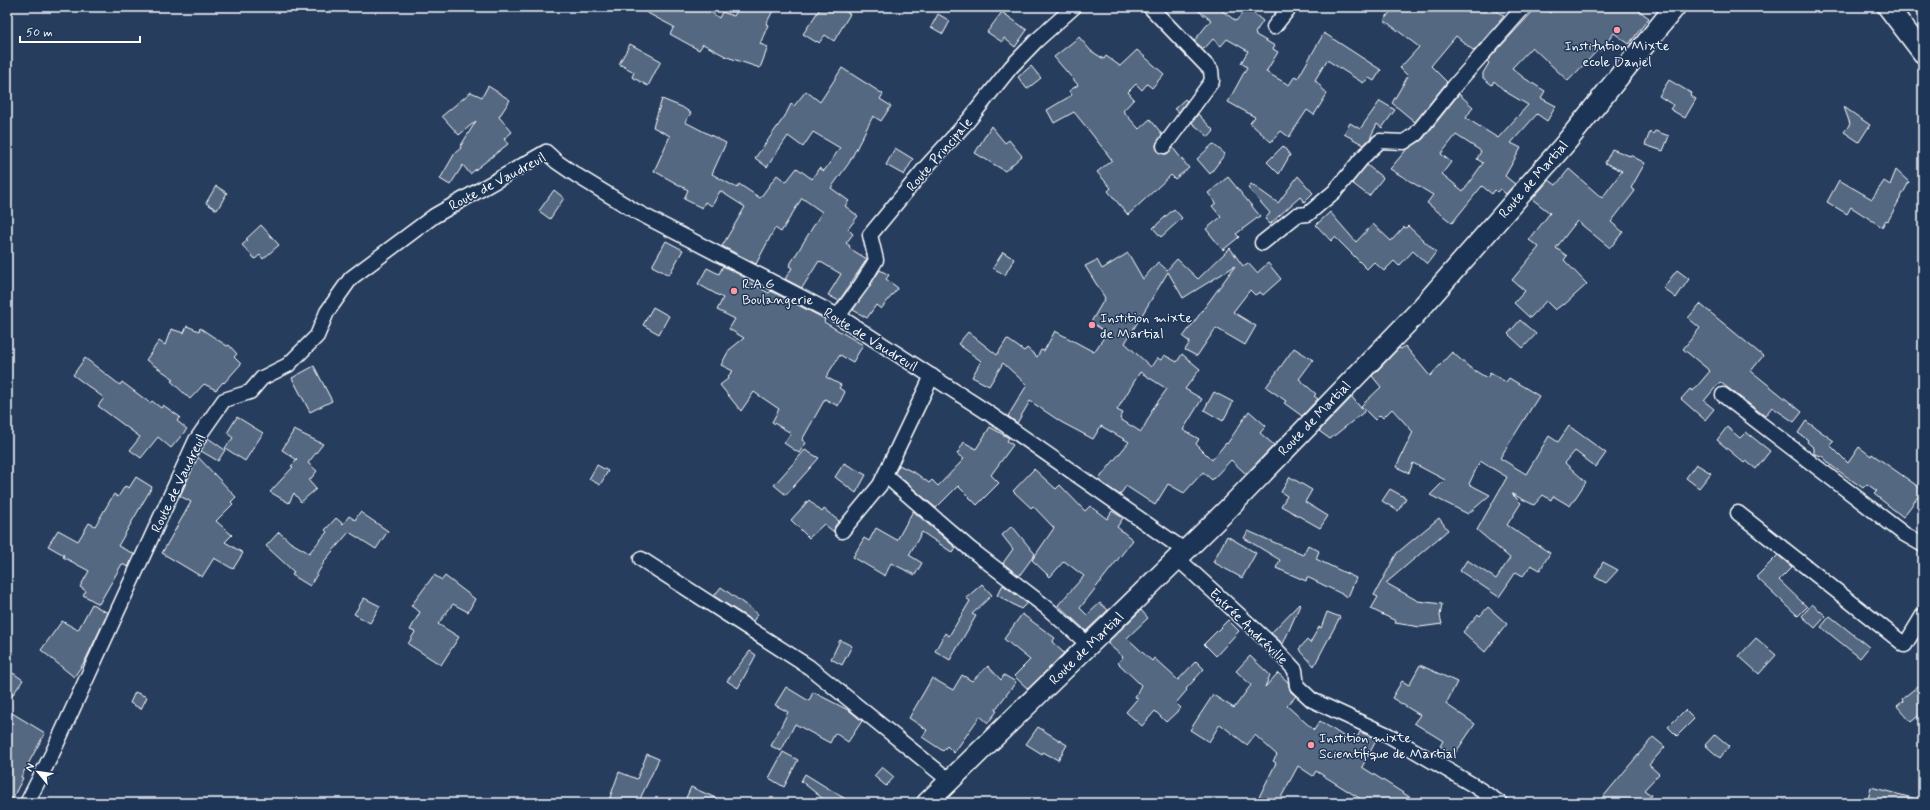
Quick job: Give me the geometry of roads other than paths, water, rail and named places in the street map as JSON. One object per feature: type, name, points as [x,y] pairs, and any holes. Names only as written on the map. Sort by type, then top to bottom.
[{"type":"street","name":"Route Principale","points":[[838,316],[861,285],[876,260],[870,235],[927,166],[968,121],[1011,67],[1036,41],[1074,7]]},
{"type":"street","points":[[1150,7],[1211,70],[1212,81],[1164,146]]},
{"type":"street","points":[[1274,27],[1290,7]]},
{"type":"street","points":[[1262,243],[1297,215],[1308,214],[1329,196],[1363,157],[1380,141],[1404,142],[1416,134],[1457,83],[1524,7]]},
{"type":"street","name":"Route de Martial","points":[[927,803],[1230,507],[1415,315],[1564,145],[1675,7]]},
{"type":"street","points":[[1888,7],[1923,53]]},
{"type":"street","name":"Route de Vaudreuil","points":[[27,803],[52,754],[196,440],[224,400],[250,392],[262,378],[288,364],[317,336],[327,312],[351,278],[434,216],[546,152],[556,162],[635,211],[838,316],[987,412],[1181,554]]},
{"type":"street","points":[[842,531],[880,485],[932,376]]},
{"type":"street","points":[[1723,394],[1904,534],[1923,545]]},
{"type":"street","points":[[885,475],[969,548],[1046,607],[1089,645]]},
{"type":"street","points":[[1738,513],[1905,645],[1923,615]]},
{"type":"street","name":"Entrée Andréville","points":[[1181,554],[1295,670],[1297,686],[1312,700],[1388,735],[1473,785],[1500,803]]},
{"type":"street","points":[[641,559],[809,667],[950,781]]},
{"type":"place","name":"Institution Mixte ecole Daniel","points":[[1617,30]]},
{"type":"place","name":"R.A.G Boulangerie","points":[[734,291]]},
{"type":"place","name":"Instition mixte de Martial","points":[[1092,325]]},
{"type":"place","name":"Instition mixte Scientifique de Martial","points":[[1311,745]]}]
